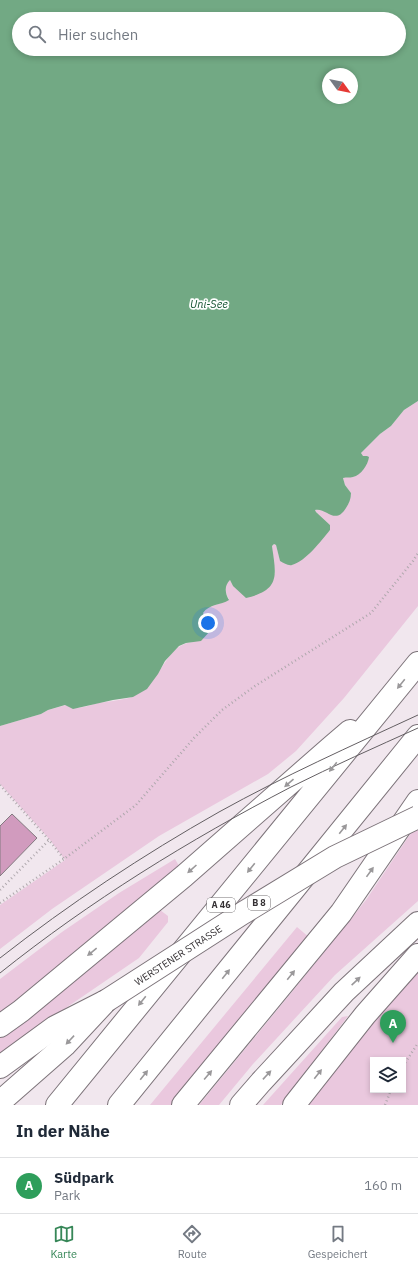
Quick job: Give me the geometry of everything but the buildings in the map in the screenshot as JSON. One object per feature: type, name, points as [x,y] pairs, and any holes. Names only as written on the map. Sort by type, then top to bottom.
[{"type":"main road","name":"A 46","points":[[57,1105],[418,663]]},
{"type":"main road","points":[[0,1026],[21,1011],[184,876],[330,748],[384,705]]},
{"type":"main road","points":[[119,1105],[418,736]]},
{"type":"main road","points":[[183,1105],[341,913],[418,801]]},
{"type":"main road","name":"WERSTENER STRASSE","points":[[106,1001],[243,913],[335,857],[418,817]]},
{"type":"main road","points":[[242,1105],[261,1082],[344,992],[418,923]]},
{"type":"main road","points":[[294,1105],[365,1015],[418,955]]},
{"type":"main road","points":[[0,1102],[65,1045],[106,1001]]},
{"type":"main road","name":"B 8","points":[[5,1064],[55,1027],[106,1001]]},
{"type":"path","points":[[0,903],[64,859],[136,805],[194,738],[222,710],[255,686],[371,613],[418,553]]},
{"type":"path","points":[[0,786],[49,840],[64,859]]},
{"type":"path","points":[[0,890],[49,840]]},
{"type":"path","points":[[406,1061],[418,1043]]},
{"type":"path","points":[[385,1105],[390,1093]]},
{"type":"shaded area","points":[[418,401],[418,606],[344,698],[296,751],[268,774],[159,836],[52,909],[0,949],[0,905],[65,860],[50,840],[0,784],[0,726],[66,705],[74,708],[82,707],[128,698],[137,694],[156,676],[176,649],[186,643],[193,642],[205,617],[203,613],[208,608],[229,599],[226,589],[230,580],[233,586],[275,574],[272,546],[274,544],[276,545],[280,561],[292,565],[307,555],[330,530],[330,525],[315,510],[317,509],[338,515],[345,509],[349,503],[351,493],[345,485],[343,478],[354,477],[363,457],[361,453],[380,434],[391,426],[404,410]]},
{"type":"shaded area","points":[[418,830],[418,901],[335,975],[253,1064],[219,1105],[199,1105],[366,900],[411,833]]},
{"type":"shaded area","points":[[175,859],[179,866],[0,1015],[0,979],[62,932],[119,893]]},
{"type":"shaded area","points":[[160,910],[168,916],[168,922],[139,958],[35,1029],[0,1055],[0,1035],[151,914]]},
{"type":"shaded area","points":[[297,927],[310,938],[172,1105],[150,1105]]},
{"type":"shaded area","points":[[418,964],[418,1105],[303,1105]]},
{"type":"shaded area","points":[[348,1016],[281,1105],[263,1105],[342,1017]]},
{"type":"water","name":"Uni-See","points":[[0,0],[418,0],[418,401],[404,410],[391,426],[380,434],[361,453],[363,456],[369,457],[366,466],[361,472],[353,477],[343,478],[345,485],[351,493],[351,497],[342,513],[334,516],[323,511],[315,510],[330,525],[330,530],[313,550],[297,563],[289,565],[280,561],[276,545],[274,544],[272,546],[275,573],[271,586],[257,595],[246,598],[233,586],[230,580],[226,590],[229,600],[208,608],[203,613],[211,630],[201,641],[186,643],[179,646],[165,661],[147,689],[133,697],[73,709],[65,705],[48,710],[41,714],[0,726]]},
{"type":"tram line","points":[[0,958],[80,899],[191,828],[243,799],[293,774],[418,715]]},
{"type":"tram line","points":[[0,973],[105,896],[215,828],[291,787],[418,728]]},
{"type":"place","name":"Südpark","points":[[393,1043]]}]
